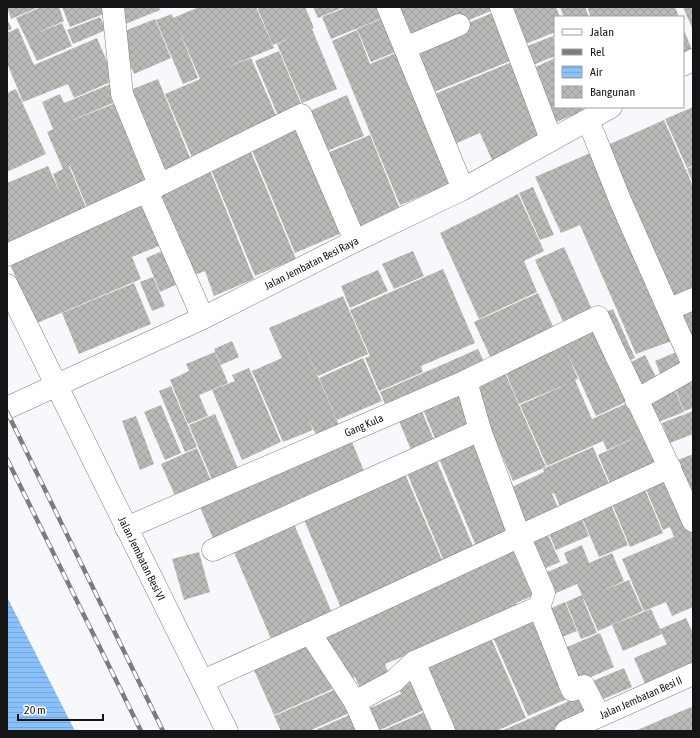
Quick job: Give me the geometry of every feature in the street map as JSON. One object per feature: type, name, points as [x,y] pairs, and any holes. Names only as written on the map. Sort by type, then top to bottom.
[{"type":"street","points":[[112,7],[122,94],[153,187],[203,318]]},
{"type":"street","points":[[388,7],[463,189]]},
{"type":"street","points":[[501,7],[551,139]]},
{"type":"street","points":[[405,48],[459,25]]},
{"type":"street","points":[[684,65],[693,60]]},
{"type":"street","name":"Jalan Jembatan Besi Raya","points":[[7,408],[203,318],[355,241],[463,189],[609,108]]},
{"type":"street","points":[[7,255],[153,187],[301,115],[355,241]]},
{"type":"street","points":[[588,120],[620,200],[670,309],[693,366],[636,400],[670,467],[693,521]]},
{"type":"street","name":"Jalan Jembatan Besi VI","points":[[7,286],[227,731]]},
{"type":"street","points":[[670,309],[693,299]]},
{"type":"street","name":"Gang Kula","points":[[126,528],[466,381],[598,317],[636,400]]},
{"type":"street","points":[[466,381],[480,430],[520,538],[544,592],[539,607],[572,690],[584,686],[599,715]]},
{"type":"street","points":[[213,550],[480,430]]},
{"type":"street","points":[[203,681],[520,538],[670,467]]},
{"type":"street","points":[[355,702],[394,681],[414,662],[539,607]]},
{"type":"street","points":[[310,633],[355,702],[368,731]]},
{"type":"street","points":[[414,662],[444,731]]},
{"type":"street","name":"Jalan Jembatan Besi II","points":[[566,731],[693,674]]},
{"type":"water","points":[[7,597],[75,731],[8,731]]},
{"type":"building","points":[[7,7],[39,7],[11,19]]},
{"type":"building","points":[[41,7],[59,7],[64,21],[32,35],[62,23],[72,46],[37,61],[16,18]]},
{"type":"building","points":[[62,7],[107,7],[109,12],[70,27]]},
{"type":"building","points":[[116,7],[159,7],[160,10],[123,25]]},
{"type":"building","points":[[199,7],[256,7],[274,48],[222,69],[251,58],[279,122],[194,162],[165,94],[200,79],[178,27],[198,78],[183,84],[156,20],[172,14],[173,18]]},
{"type":"building","points":[[257,7],[305,7],[314,28],[312,29],[337,89],[302,103],[277,44],[292,37],[273,45]]},
{"type":"building","points":[[313,7],[344,7],[318,18]]},
{"type":"building","points":[[347,7],[386,7],[390,15],[331,39],[322,17]]},
{"type":"building","points":[[393,7],[500,7],[410,45]]},
{"type":"building","points":[[505,7],[556,7],[560,16],[554,16],[554,32],[521,46]]},
{"type":"building","points":[[560,7],[585,7],[589,16],[564,16]]},
{"type":"building","points":[[587,7],[675,7],[679,16],[591,16]]},
{"type":"building","points":[[683,7],[693,7],[693,30]]},
{"type":"building","points":[[497,11],[517,58],[427,95],[408,48]]},
{"type":"building","points":[[389,16],[403,49],[371,62],[357,29]]},
{"type":"building","points":[[100,17],[106,30],[73,44],[67,30]]},
{"type":"building","points":[[7,19],[12,29],[7,31]]},
{"type":"building","points":[[155,19],[171,58],[134,74],[117,34]]},
{"type":"building","points":[[18,28],[34,65],[97,38],[115,80],[74,98],[68,84],[23,102],[7,63],[7,33]]},
{"type":"building","points":[[357,30],[370,64],[401,51],[455,182],[400,205],[332,41]]},
{"type":"building","points":[[684,30],[693,52],[684,60]]},
{"type":"building","points":[[553,36],[554,56],[528,67],[520,49]]},
{"type":"building","points":[[279,51],[303,108],[279,118],[255,61]]},
{"type":"building","points":[[554,58],[554,108],[582,108],[583,111],[549,125],[527,71]]},
{"type":"building","points":[[512,62],[544,138],[492,160],[480,133],[450,146],[430,96]]},
{"type":"building","points":[[158,79],[193,165],[161,178],[125,92]]},
{"type":"building","points":[[113,83],[120,100],[63,124],[121,101],[154,185],[89,212],[69,166],[89,215],[7,251],[7,183],[48,166],[60,193],[53,174],[63,169],[47,132],[53,129],[42,102],[60,94],[64,103]]},
{"type":"building","points":[[16,89],[46,154],[7,172],[7,93]]},
{"type":"building","points":[[347,95],[364,136],[327,151],[310,111]]},
{"type":"building","points":[[693,107],[693,165],[687,168],[665,119]]},
{"type":"building","points":[[664,120],[693,186],[693,296],[670,307],[601,148]]},
{"type":"building","points":[[298,121],[344,232],[295,253],[249,143]]},
{"type":"building","points":[[370,135],[402,214],[355,234],[322,155]]},
{"type":"building","points":[[248,145],[296,259],[255,276],[208,162]]},
{"type":"building","points":[[597,150],[677,339],[636,354],[580,225],[561,233],[535,177]]},
{"type":"building","points":[[693,166],[693,183],[687,169]]},
{"type":"building","points":[[209,168],[254,279],[214,296],[205,271],[187,278],[151,192]]},
{"type":"building","points":[[533,187],[554,235],[540,240],[519,193]]},
{"type":"building","points":[[518,194],[544,251],[524,261],[537,292],[479,319],[440,233]]},
{"type":"building","points":[[144,197],[164,244],[132,257],[141,279],[35,324],[8,259]]},
{"type":"building","points":[[564,247],[594,314],[565,326],[535,260]]},
{"type":"building","points":[[167,249],[180,283],[160,292],[146,258]]},
{"type":"building","points":[[413,251],[424,276],[394,289],[382,264]]},
{"type":"building","points":[[443,269],[475,343],[421,366],[423,372],[379,391],[365,358],[370,356],[350,310]]},
{"type":"building","points":[[378,270],[388,291],[350,308],[341,286]]},
{"type":"building","points":[[153,277],[165,306],[152,311],[140,282]]},
{"type":"building","points":[[134,283],[151,324],[79,354],[62,313]]},
{"type":"building","points":[[538,293],[557,335],[493,363],[474,322]]},
{"type":"building","points":[[343,296],[368,354],[318,376],[301,338],[342,432],[319,442],[308,417],[313,430],[283,442],[252,371],[282,358],[269,328]]},
{"type":"building","points":[[693,303],[693,357],[674,312]]},
{"type":"building","points":[[613,309],[635,358],[622,363],[601,314]]},
{"type":"building","points":[[598,323],[632,399],[596,416],[561,339]]},
{"type":"building","points":[[562,340],[578,379],[575,380],[592,419],[632,401],[642,435],[658,470],[613,490],[598,455],[641,435],[607,450],[603,441],[547,466],[520,405],[572,382],[519,404],[503,366]]},
{"type":"building","points":[[232,341],[239,357],[221,365],[214,349]]},
{"type":"building","points":[[478,349],[486,366],[387,409],[380,392]]},
{"type":"building","points":[[681,350],[688,369],[663,380],[655,361]]},
{"type":"building","points":[[215,352],[228,383],[199,395],[208,416],[188,424],[170,380],[189,371],[186,364]]},
{"type":"building","points":[[645,355],[659,383],[637,394],[623,366]]},
{"type":"building","points":[[363,358],[382,401],[337,420],[319,378]]},
{"type":"building","points":[[249,368],[281,442],[242,460],[212,390],[235,381],[232,375]]},
{"type":"building","points":[[505,373],[546,467],[513,481],[472,387]]},
{"type":"building","points":[[693,375],[693,408],[684,411],[673,383]]},
{"type":"building","points":[[673,385],[684,412],[651,425],[641,399]]},
{"type":"building","points":[[171,386],[197,447],[185,452],[159,391]]},
{"type":"building","points":[[461,391],[476,426],[437,443],[422,407]]},
{"type":"building","points":[[161,405],[181,453],[165,460],[144,412]]},
{"type":"building","points":[[420,407],[437,447],[414,457],[397,416]]},
{"type":"building","points":[[693,411],[693,434],[670,443],[662,423]]},
{"type":"building","points":[[215,414],[239,471],[213,482],[189,425]]},
{"type":"building","points":[[136,416],[154,464],[140,470],[122,421]]},
{"type":"building","points":[[350,437],[366,476],[214,541],[198,502]]},
{"type":"building","points":[[478,440],[519,536],[479,553],[438,456]]},
{"type":"building","points":[[593,447],[613,493],[564,515],[554,493],[552,494],[563,517],[527,533],[510,488],[544,472],[543,469]]},
{"type":"building","points":[[197,448],[212,483],[176,498],[161,464]]},
{"type":"building","points":[[693,454],[693,494],[671,463]]},
{"type":"building","points":[[436,459],[476,553],[446,566],[406,471]]},
{"type":"building","points":[[669,471],[693,528],[693,607],[672,616],[666,602],[644,611],[622,559],[674,537],[670,527],[663,530],[643,482]]},
{"type":"building","points":[[405,474],[446,569],[343,613],[303,517]]},
{"type":"building","points":[[643,485],[663,533],[630,547],[610,499]]},
{"type":"building","points":[[609,500],[628,545],[599,557],[580,513]]},
{"type":"building","points":[[580,515],[589,536],[556,550],[547,529]]},
{"type":"building","points":[[294,524],[335,620],[274,646],[233,550]]},
{"type":"building","points":[[546,530],[560,562],[537,572],[524,540]]},
{"type":"building","points":[[520,540],[542,592],[516,603],[518,608],[385,664],[391,680],[362,693],[355,677],[342,683],[317,631]]},
{"type":"building","points":[[582,545],[589,563],[612,553],[624,581],[602,591],[629,580],[643,611],[598,631],[583,599],[597,633],[581,639],[566,602],[582,595],[577,584],[547,597],[538,576],[568,563],[564,553]]},
{"type":"building","points":[[199,552],[210,592],[184,600],[172,559]]},
{"type":"building","points":[[565,602],[577,631],[557,639],[545,611]]},
{"type":"building","points":[[651,609],[660,629],[686,618],[693,633],[693,666],[646,686],[634,658],[667,644],[662,634],[623,651],[612,625]]},
{"type":"building","points":[[534,617],[569,698],[528,716],[492,635]]},
{"type":"building","points":[[600,633],[614,667],[575,684],[560,650]]},
{"type":"building","points":[[491,638],[526,718],[496,731],[447,731],[420,669]]},
{"type":"building","points":[[313,640],[337,687],[274,715],[254,670]]},
{"type":"building","points":[[624,668],[632,687],[596,702],[588,683]]},
{"type":"building","points":[[415,673],[431,707],[378,731],[364,711],[401,694],[396,681]]},
{"type":"building","points":[[343,686],[356,710],[309,731],[281,731],[274,716]]},
{"type":"building","points":[[583,695],[592,714],[553,731],[501,731]]},
{"type":"building","points":[[691,707],[693,712],[693,731],[635,731]]},
{"type":"building","points":[[429,710],[438,731],[381,731],[388,728]]},
{"type":"building","points":[[356,712],[364,731],[313,731],[320,728]]},
{"type":"railway","points":[[7,412],[163,731]]},
{"type":"railway","points":[[7,459],[141,731]]}]
